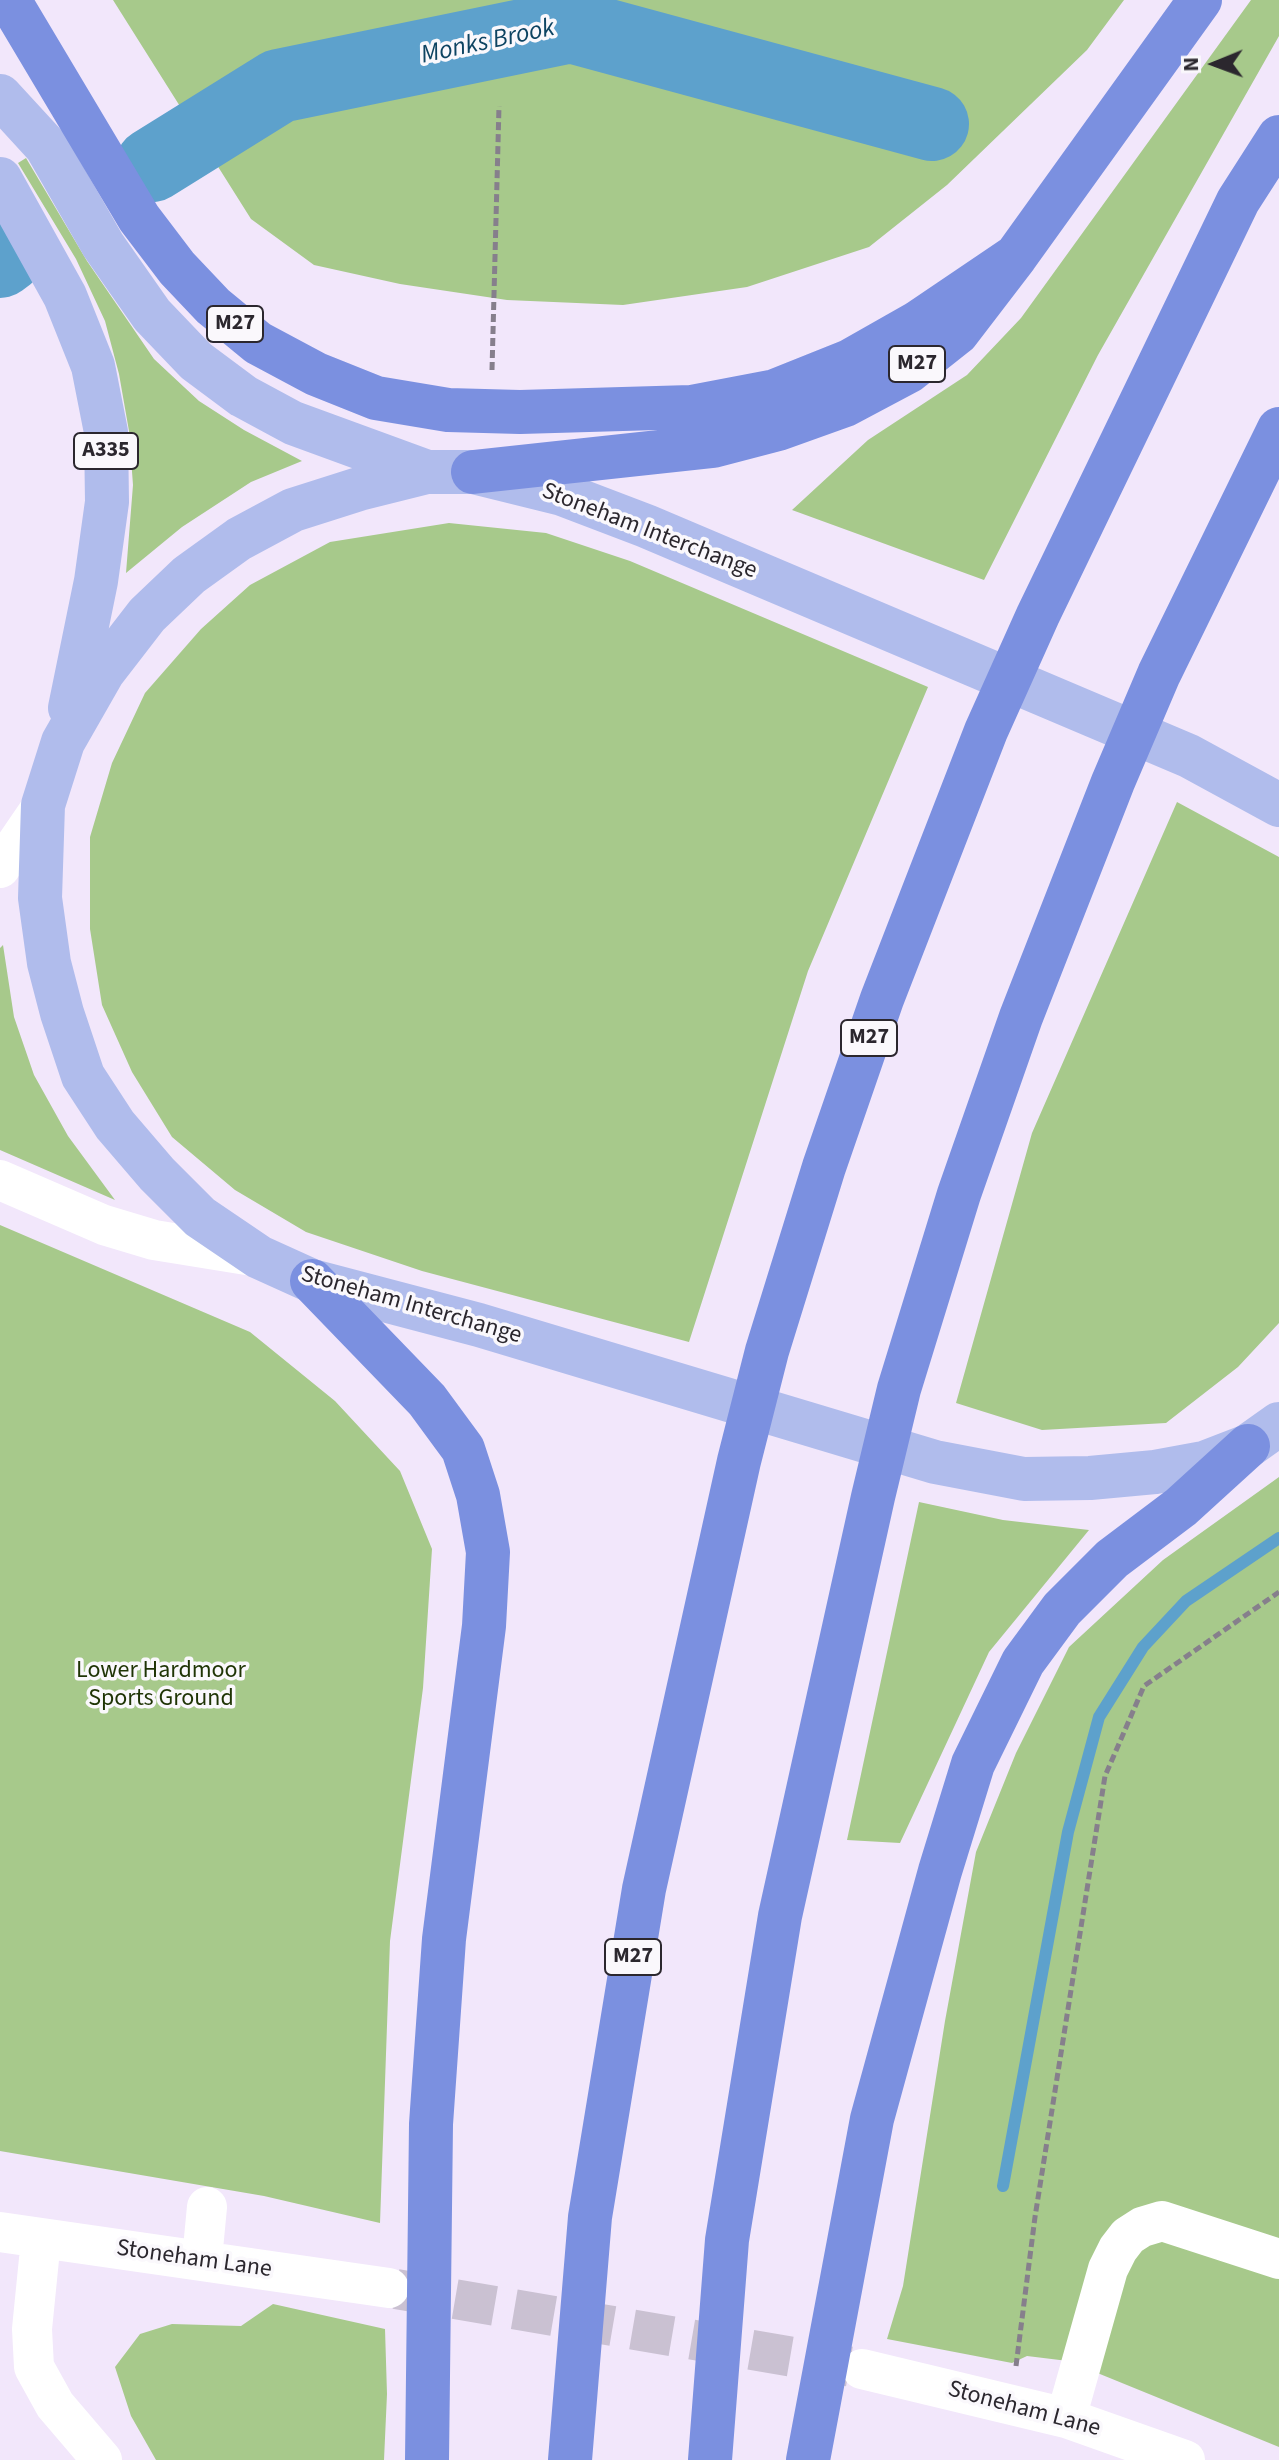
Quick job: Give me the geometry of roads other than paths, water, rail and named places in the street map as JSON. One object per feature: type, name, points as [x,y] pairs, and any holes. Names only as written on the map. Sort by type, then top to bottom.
[{"type":"highway","name":"M27","points":[[9,0],[139,218],[177,268],[213,306],[258,343],[316,374],[376,398],[448,410],[491,411],[691,407],[775,391],[850,361],[917,323],[1016,256]]},
{"type":"highway","name":"M27","points":[[473,472],[713,446],[778,429],[845,405],[909,371],[957,333],[1200,0]]},
{"type":"highway","name":"M27","points":[[570,2460],[590,2217],[644,1889],[739,1461],[767,1351],[824,1167],[877,1013],[986,731],[1038,615],[1238,201],[1279,137]]},
{"type":"highway","points":[[710,2460],[727,2240],[780,1916],[899,1389],[959,1194],[1021,1017],[1113,782],[1159,674],[1279,429]]},
{"type":"highway","points":[[312,1281],[427,1400],[463,1449],[478,1495],[488,1552],[484,1626],[444,1939],[439,2001],[431,2124],[427,2460]]},
{"type":"highway","points":[[808,2460],[872,2119],[940,1871],[973,1764],[1023,1662],[1062,1609],[1112,1559],[1181,1507],[1264,1435]]},
{"type":"main road","points":[[0,96],[46,146],[103,245],[152,315],[196,361],[243,396],[293,423],[427,472]]},
{"type":"main road","name":"A335","points":[[0,179],[65,296],[93,366],[106,432],[107,502],[100,555],[63,742]]},
{"type":"main road","name":"Stoneham Interchange","points":[[1264,1435],[1204,1463],[1155,1472],[1090,1478],[1024,1479],[935,1462],[479,1325],[312,1281],[259,1257],[200,1217],[157,1174],[115,1125],[83,1076],[62,1013],[49,963],[40,898],[43,805],[63,742],[112,661],[147,615],[189,575],[239,539],[293,510],[427,472],[473,472],[562,494],[646,526],[1189,756],[1279,805]]},
{"type":"street","points":[[0,868],[43,805]]},
{"type":"street","points":[[0,1180],[129,1233],[259,1257]]},
{"type":"street","points":[[202,2259],[207,2207]]},
{"type":"street","points":[[1066,2418],[1108,2269],[1128,2236],[1142,2227],[1162,2221],[1279,2259]]},
{"type":"street","name":"Stoneham Lane","points":[[0,2232],[389,2288]]},
{"type":"street","points":[[41,2239],[32,2329],[34,2367],[55,2405],[102,2460]]},
{"type":"street","name":"Stoneham Lane","points":[[862,2369],[1066,2418],[1185,2460]]},
{"type":"waterway","name":"Monks Brook","points":[[152,165],[279,86],[571,26],[932,124]]},
{"type":"waterway","name":"Monks Brook","points":[[0,261],[8,255]]},
{"type":"waterway","points":[[1003,2186],[1068,1832],[1099,1717],[1143,1647],[1186,1601],[1279,1538]]},
{"type":"tunnel","points":[[396,2289],[858,2368]]},
{"type":"park label","name":"Lower Hardmoor Sports Ground","points":[[161,1686]]}]
